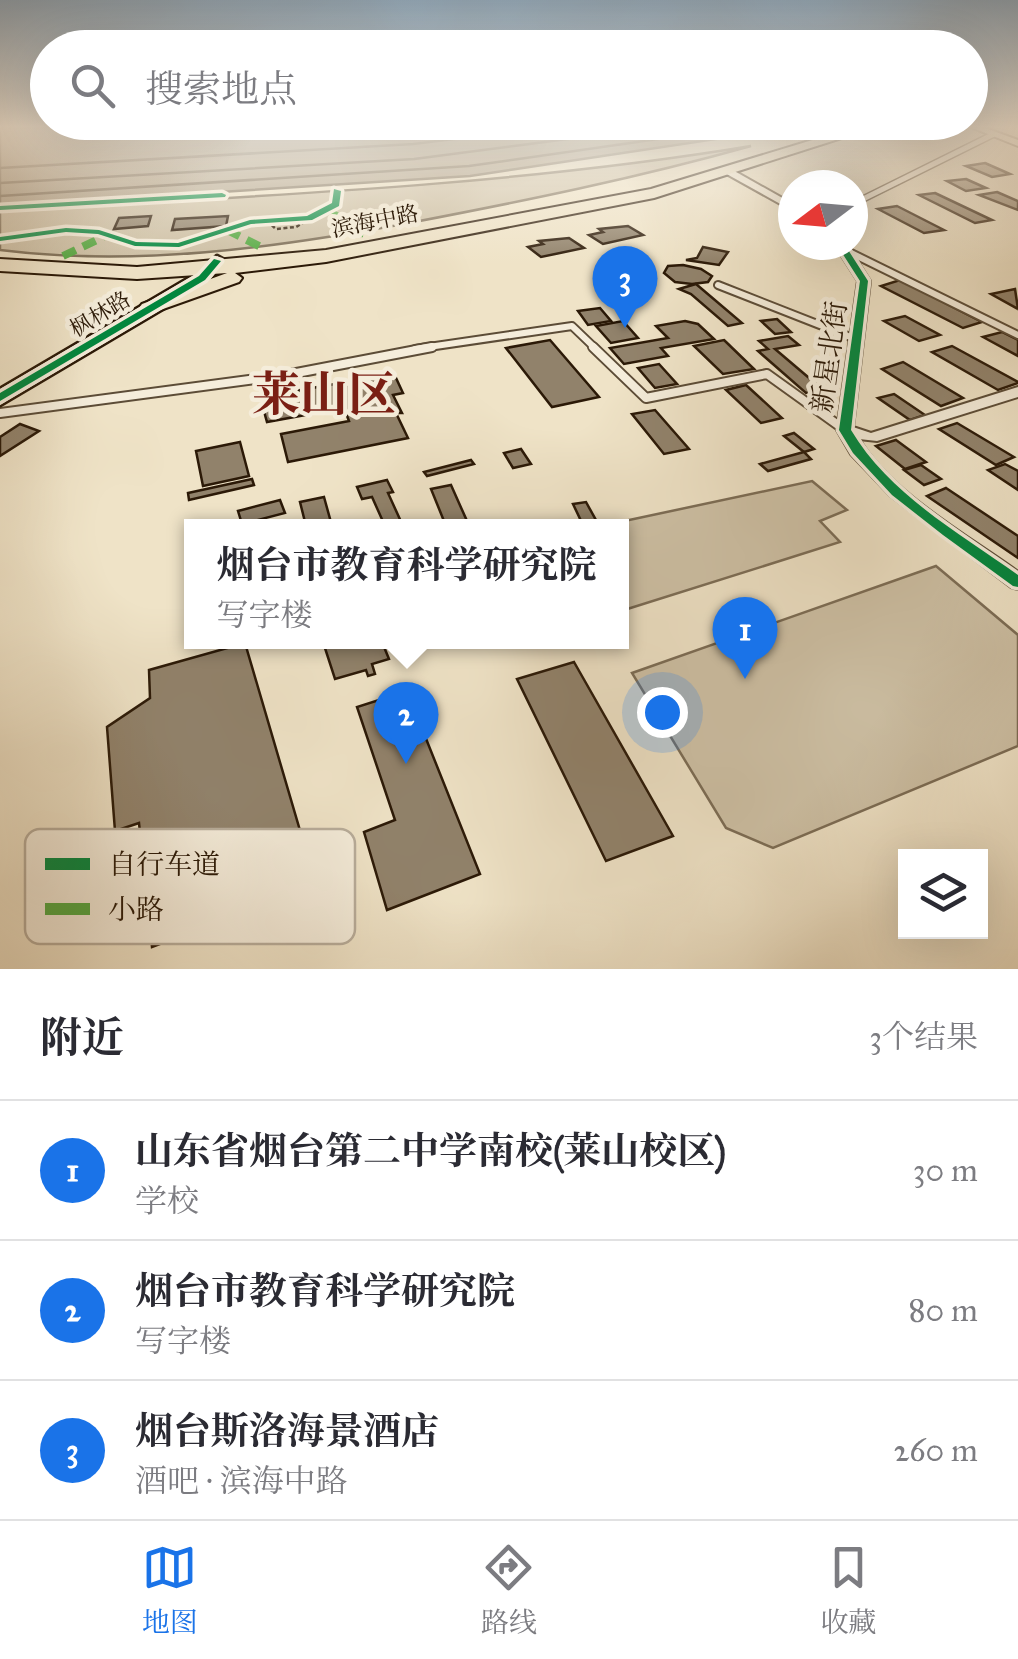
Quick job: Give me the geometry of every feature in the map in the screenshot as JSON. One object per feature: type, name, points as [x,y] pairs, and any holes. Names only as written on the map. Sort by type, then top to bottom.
[{"type":"main road","name":"滨海中路","points":[[0,256],[106,264],[213,265],[570,202],[675,173]]},
{"type":"main road","name":"滨海中路","points":[[0,265],[100,272],[326,256],[589,208],[714,173]]},
{"type":"main road","points":[[149,308],[248,273],[326,256]]},
{"type":"main road","points":[[100,272],[165,280],[165,293],[149,308]]},
{"type":"street","points":[[732,173],[778,199]]},
{"type":"street","name":"新星北街","points":[[851,260],[864,281],[845,430],[871,470],[1018,582]]},
{"type":"street","name":"枫林路","points":[[0,398],[213,265]]},
{"type":"street","points":[[845,430],[870,438],[1018,392]]},
{"type":"lane","points":[[868,197],[915,173]]},
{"type":"lane","points":[[868,260],[1018,336]]},
{"type":"lane","points":[[718,285],[858,340]]},
{"type":"lane","points":[[0,414],[286,375],[396,352],[572,326],[646,398],[768,374],[821,417],[845,430]]},
{"type":"path","points":[[268,221],[276,228],[289,229],[313,217]]},
{"type":"shaded area","points":[[543,173],[643,173],[409,223],[256,247],[154,256],[51,255],[0,250],[0,211]]},
{"type":"shaded area","points":[[812,481],[847,510],[820,521],[840,542],[629,608],[629,520]]},
{"type":"shaded area","points":[[936,566],[1018,635],[1018,746],[773,848],[726,828],[632,673]]},
{"type":"water","points":[[0,173],[488,173],[470,176],[0,206]]},
{"type":"building","points":[[966,179],[986,188],[966,191],[947,181]]},
{"type":"building","points":[[997,192],[1018,201],[1018,210],[979,195]]},
{"type":"building","points":[[935,193],[992,220],[975,223],[919,195]]},
{"type":"building","points":[[897,206],[944,230],[924,233],[878,209]]},
{"type":"building","points":[[151,216],[148,226],[114,229],[119,218]]},
{"type":"building","points":[[228,216],[226,226],[172,230],[175,219]]},
{"type":"building","points":[[628,226],[643,235],[603,244],[589,235],[603,232],[599,229]]},
{"type":"building","points":[[569,238],[584,248],[541,257],[528,247],[543,244],[539,241]]},
{"type":"building","points":[[703,247],[728,252],[719,265],[686,260],[697,258]]},
{"type":"building","points":[[683,265],[712,276],[708,282],[692,284],[675,282],[664,273],[668,266]]},
{"type":"building","points":[[900,280],[982,322],[963,328],[881,286]]},
{"type":"building","points":[[696,284],[742,323],[728,326],[691,294],[679,289]]},
{"type":"building","points":[[1015,289],[1018,309],[991,294]]},
{"type":"building","points":[[600,308],[611,321],[588,325],[578,311]]},
{"type":"building","points":[[905,316],[940,335],[919,341],[884,321]]},
{"type":"building","points":[[777,319],[791,332],[775,334],[761,321]]},
{"type":"building","points":[[623,321],[638,338],[611,343],[596,326]]},
{"type":"building","points":[[685,321],[698,324],[714,339],[661,348],[668,356],[624,364],[610,348],[668,338],[656,326]]},
{"type":"building","points":[[1002,332],[1018,340],[1018,356],[983,337]]},
{"type":"building","points":[[788,336],[799,345],[775,349],[822,389],[806,393],[758,351],[768,349],[759,341]]},
{"type":"building","points":[[550,340],[599,397],[552,407],[506,348]]},
{"type":"building","points":[[724,340],[754,369],[723,374],[694,346]]},
{"type":"building","points":[[952,346],[1018,383],[998,390],[932,352]]},
{"type":"building","points":[[903,362],[963,398],[941,406],[882,369]]},
{"type":"building","points":[[659,364],[677,384],[655,388],[638,368]]},
{"type":"building","points":[[376,377],[379,382],[396,378],[403,393],[393,395],[402,413],[396,413],[408,438],[288,462],[281,434],[349,421],[344,408],[267,422],[260,397]]},
{"type":"building","points":[[746,385],[782,418],[761,423],[726,390]]},
{"type":"building","points":[[894,394],[925,415],[910,420],[878,398]]},
{"type":"building","points":[[655,410],[689,449],[664,454],[632,414]]},
{"type":"building","points":[[957,423],[1014,457],[996,465],[939,429]]},
{"type":"building","points":[[20,424],[39,431],[0,456],[0,437]]},
{"type":"building","points":[[794,433],[814,449],[804,452],[784,436]]},
{"type":"building","points":[[896,440],[926,462],[905,469],[876,446]]},
{"type":"building","points":[[240,442],[249,476],[203,486],[196,451]]},
{"type":"building","points":[[521,449],[531,464],[513,468],[504,453]]},
{"type":"building","points":[[804,452],[811,459],[768,471],[760,464]]},
{"type":"building","points":[[471,460],[474,464],[427,476],[424,472]]},
{"type":"building","points":[[1005,464],[1018,471],[1018,490],[988,470]]},
{"type":"building","points":[[921,465],[941,479],[924,485],[904,470]]},
{"type":"building","points":[[252,479],[254,485],[189,500],[188,493]]},
{"type":"building","points":[[387,480],[393,492],[388,493],[400,519],[382,519],[372,497],[362,499],[357,487]]},
{"type":"building","points":[[451,485],[466,519],[443,519],[431,489]]},
{"type":"building","points":[[946,488],[1018,536],[1018,558],[927,496]]},
{"type":"building","points":[[324,497],[330,519],[304,519],[300,502]]},
{"type":"building","points":[[280,500],[285,513],[240,519],[238,511]]},
{"type":"building","points":[[586,502],[595,519],[580,519],[573,504]]},
{"type":"building","points":[[224,649],[247,649],[300,829],[140,829],[139,823],[115,829],[107,727],[150,698],[149,670]]},
{"type":"building","points":[[325,649],[385,649],[389,659],[372,664],[375,674],[368,676],[366,670],[335,679]]},
{"type":"building","points":[[574,662],[673,836],[606,861],[517,679]]},
{"type":"building","points":[[407,691],[480,874],[387,910],[364,832],[395,820],[357,707]]},
{"type":"marked path","points":[[330,211],[360,223],[359,237]]},
{"type":"marked path","points":[[227,230],[261,247]]},
{"type":"marked path","points":[[63,256],[103,237]]},
{"type":"cycle path","points":[[0,239],[66,230],[99,232],[135,244],[179,245],[250,222],[309,218],[336,204],[337,191]]},
{"type":"cycle path","points":[[0,208],[222,195]]},
{"type":"cycle path","points":[[851,260],[864,281],[845,430],[857,451],[897,492],[1018,582]]},
{"type":"cycle path","points":[[0,398],[202,278],[217,261]]},
{"type":"place","name":"烟台斯洛海景酒店","points":[[625,328]]},
{"type":"place","name":"山东省烟台第二中学南校(莱山校区)","points":[[745,679]]},
{"type":"place","name":"烟台市教育科学研究院","points":[[406,764]]},
{"type":"district","name":"莱山区","points":[[324,394]]}]
